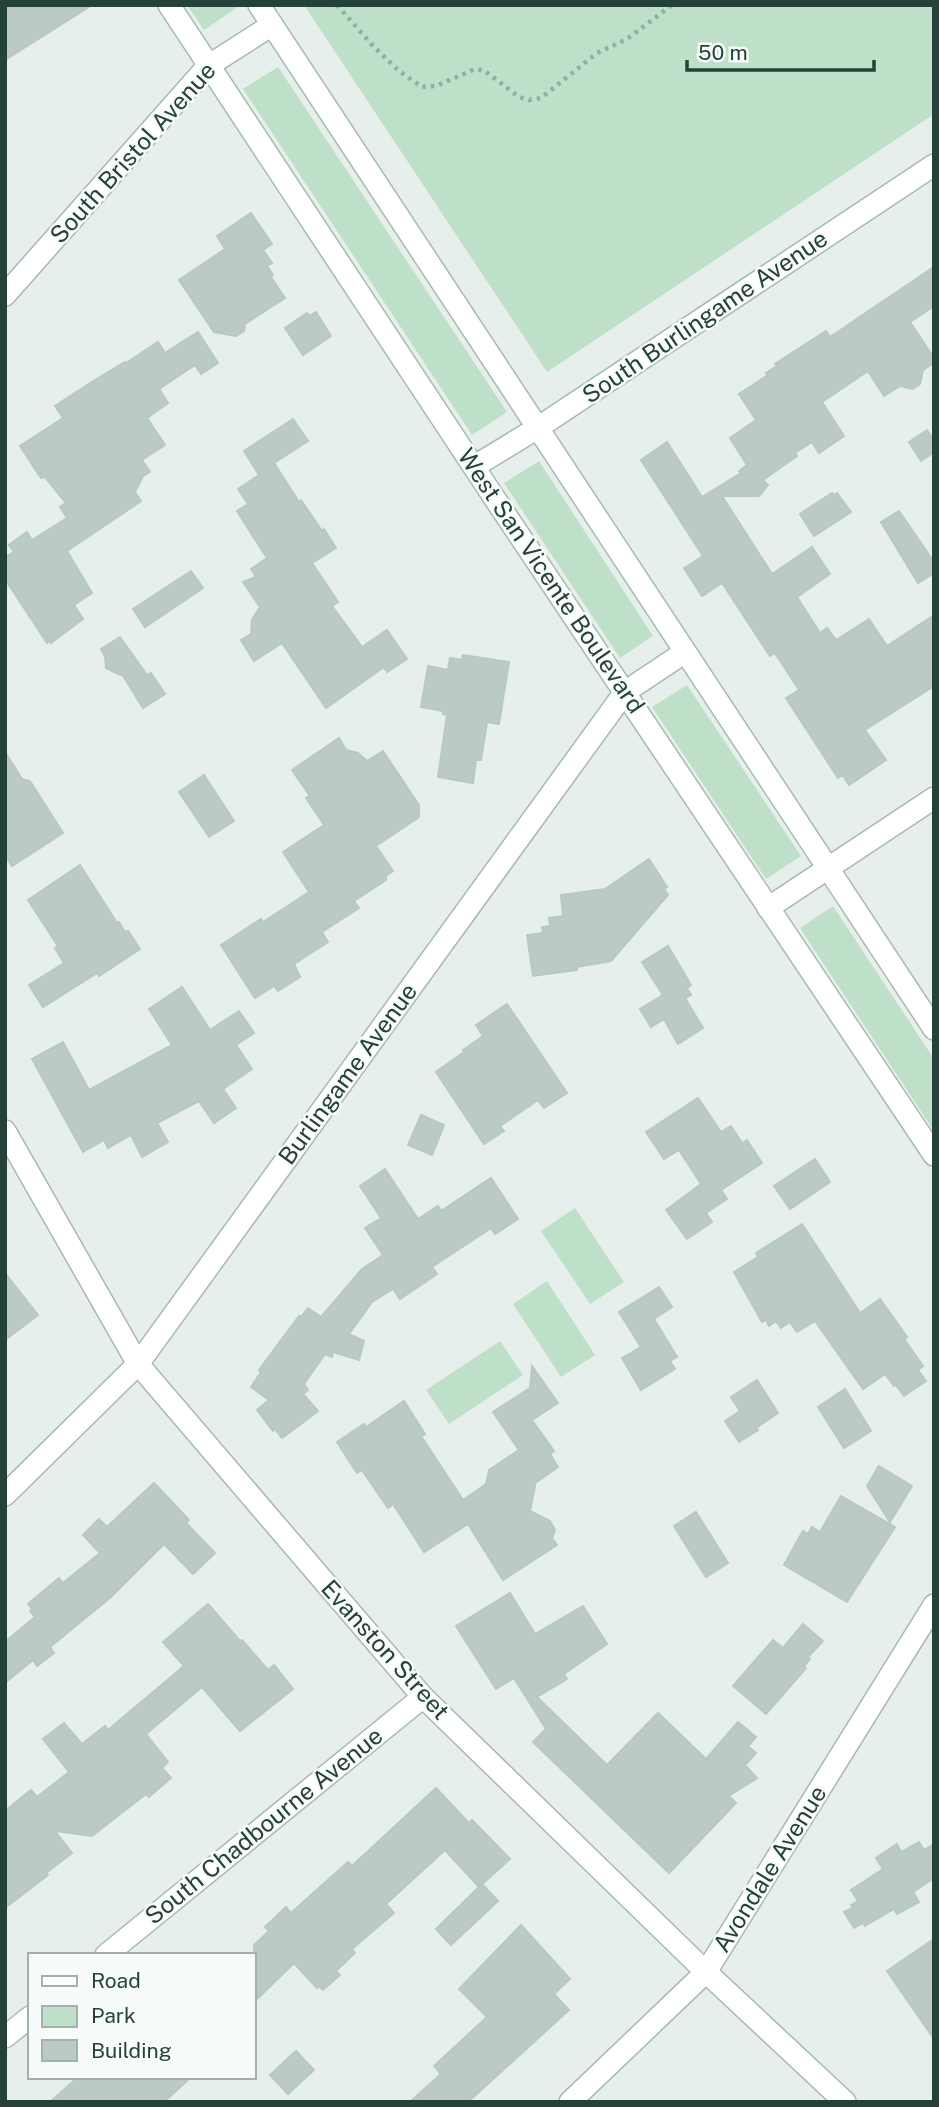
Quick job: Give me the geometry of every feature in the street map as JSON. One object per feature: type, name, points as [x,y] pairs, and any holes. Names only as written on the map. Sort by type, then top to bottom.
[{"type":"street","name":"West San Vicente Boulevard","points":[[169,5],[934,1155]]},
{"type":"street","points":[[259,5],[934,1029]]},
{"type":"street","name":"South Bristol Avenue","points":[[5,295],[208,66],[272,25]]},
{"type":"street","name":"South Burlingame Avenue","points":[[475,467],[934,165]]},
{"type":"street","name":"Burlingame Avenue","points":[[5,1495],[138,1363],[625,692],[685,652]]},
{"type":"street","points":[[768,908],[934,799]]},
{"type":"street","name":"Evanston Street","points":[[5,1132],[138,1363],[423,1697],[706,1972],[845,2102]]},
{"type":"street","name":"Avondale Avenue","points":[[570,2102],[706,1972],[934,1605]]},
{"type":"street","name":"South Chadbourne Avenue","points":[[108,1953],[423,1697]]},
{"type":"street","points":[[5,2037],[28,2019]]},
{"type":"path","points":[[337,5],[374,47],[399,71],[422,87],[436,86],[475,69],[485,71],[519,97],[530,100],[541,98],[597,53],[627,39],[672,5]]},
{"type":"green space","points":[[187,5],[237,5],[238,7],[204,30]]},
{"type":"green space","points":[[304,5],[934,5],[934,114],[547,372]]},
{"type":"green space","points":[[278,67],[507,412],[472,435],[243,89]]},
{"type":"green space","points":[[539,461],[653,636],[620,658],[504,483]]},
{"type":"green space","points":[[687,685],[801,856],[766,879],[652,707]]},
{"type":"green space","points":[[833,906],[934,1059],[934,1131],[800,928]]},
{"type":"green space","points":[[575,1208],[624,1282],[590,1304],[541,1231]]},
{"type":"green space","points":[[547,1281],[595,1355],[561,1377],[513,1304]]},
{"type":"green space","points":[[500,1341],[523,1375],[449,1424],[426,1390]]},
{"type":"building","points":[[5,5],[92,5],[5,60]]},
{"type":"building","points":[[251,213],[272,244],[263,250],[272,263],[267,266],[273,275],[271,277],[285,298],[245,324],[244,331],[236,336],[214,332],[179,280],[225,249],[217,236]]},
{"type":"building","points":[[934,267],[934,306],[910,322],[934,358],[934,363],[923,370],[920,384],[913,389],[900,386],[884,396],[868,371],[822,402],[844,436],[819,453],[812,442],[795,453],[797,456],[763,480],[768,485],[759,496],[722,496],[772,574],[812,547],[830,574],[797,597],[820,633],[827,628],[836,640],[869,619],[887,646],[934,615],[934,686],[865,730],[886,760],[849,785],[843,775],[838,778],[786,698],[799,690],[775,653],[770,656],[722,583],[702,596],[684,568],[703,556],[641,460],[667,442],[702,497],[741,473],[739,471],[747,465],[730,438],[756,420],[739,394],[768,375],[766,373],[777,366],[775,364],[826,331],[830,337]]},
{"type":"building","points":[[316,312],[331,336],[303,355],[285,328],[307,313],[309,316]]},
{"type":"building","points":[[198,332],[218,363],[201,374],[195,365],[159,389],[168,403],[147,418],[165,445],[142,460],[150,472],[143,476],[135,492],[141,501],[67,551],[92,593],[74,605],[83,619],[51,643],[47,643],[5,579],[5,557],[14,552],[9,545],[27,532],[32,540],[67,518],[60,507],[66,503],[45,477],[41,478],[20,446],[63,418],[55,406],[90,383],[158,342],[165,353]]},
{"type":"building","points":[[293,419],[308,441],[274,463],[299,502],[301,500],[336,548],[312,563],[338,602],[332,606],[362,647],[387,630],[407,659],[387,672],[384,667],[326,708],[282,643],[254,661],[241,640],[251,634],[252,620],[260,607],[243,582],[256,577],[251,569],[267,558],[237,511],[248,504],[238,489],[259,475],[244,451]]},
{"type":"building","points":[[927,430],[934,440],[934,452],[921,461],[909,442]]},
{"type":"building","points":[[832,493],[837,493],[851,512],[814,536],[800,514]]},
{"type":"building","points":[[899,511],[934,562],[934,573],[918,583],[881,522]]},
{"type":"building","points":[[191,571],[203,588],[145,627],[133,609]]},
{"type":"building","points":[[120,637],[147,675],[151,673],[165,694],[143,708],[122,674],[106,668],[101,649]]},
{"type":"building","points":[[463,655],[509,662],[499,724],[487,722],[481,760],[476,760],[473,783],[438,777],[447,715],[443,714],[443,711],[421,707],[428,666],[448,670],[450,658],[462,660]]},
{"type":"building","points":[[339,738],[346,750],[358,753],[367,761],[383,751],[419,805],[419,817],[376,846],[393,871],[386,876],[386,880],[354,901],[359,908],[322,932],[328,942],[294,964],[300,977],[278,991],[274,986],[255,998],[221,945],[309,892],[283,852],[324,825],[306,798],[310,796],[292,770]]},
{"type":"building","points":[[5,752],[22,779],[30,781],[63,833],[12,866],[5,855]]},
{"type":"building","points":[[204,775],[234,821],[209,837],[179,792]]},
{"type":"building","points":[[649,859],[667,887],[664,889],[668,895],[611,961],[577,967],[577,970],[533,976],[527,935],[543,933],[542,927],[550,926],[549,918],[563,916],[561,895],[605,889]]},
{"type":"building","points":[[80,865],[117,923],[119,922],[125,932],[128,931],[140,949],[99,976],[97,973],[43,1007],[29,985],[64,963],[55,948],[58,946],[28,900]]},
{"type":"building","points":[[668,946],[691,985],[687,988],[691,995],[685,998],[703,1028],[678,1044],[664,1019],[651,1027],[640,1009],[663,995],[642,962]]},
{"type":"building","points":[[182,987],[210,1030],[239,1011],[254,1033],[236,1045],[252,1069],[223,1089],[236,1108],[214,1123],[199,1101],[157,1123],[168,1142],[142,1157],[131,1135],[108,1148],[104,1140],[83,1152],[32,1059],[63,1042],[89,1090],[172,1045],[149,1009]]},
{"type":"building","points":[[507,1004],[567,1093],[544,1108],[538,1100],[500,1126],[504,1131],[484,1144],[436,1072],[483,1036],[476,1025]]},
{"type":"building","points":[[698,1098],[721,1132],[731,1126],[742,1143],[747,1140],[762,1163],[721,1190],[727,1199],[706,1213],[712,1222],[687,1239],[666,1210],[701,1184],[679,1150],[664,1159],[646,1132]]},
{"type":"building","points":[[421,1115],[444,1125],[432,1155],[408,1145]]},
{"type":"building","points":[[815,1159],[830,1182],[790,1209],[774,1186]]},
{"type":"building","points":[[385,1169],[418,1219],[438,1206],[441,1211],[491,1178],[518,1219],[495,1234],[491,1228],[432,1267],[437,1274],[400,1299],[393,1289],[372,1302],[349,1334],[364,1341],[359,1360],[333,1352],[332,1357],[325,1354],[304,1384],[308,1390],[303,1394],[318,1411],[282,1438],[257,1410],[269,1400],[251,1387],[261,1372],[259,1370],[299,1316],[308,1308],[321,1317],[362,1269],[383,1255],[365,1228],[381,1218],[360,1186]]},
{"type":"building","points":[[802,1224],[860,1313],[880,1299],[907,1337],[904,1339],[923,1366],[918,1370],[926,1381],[904,1396],[885,1374],[863,1389],[815,1321],[797,1332],[790,1322],[781,1328],[776,1321],[769,1326],[766,1320],[762,1322],[734,1272],[758,1257],[756,1253]]},
{"type":"building","points":[[5,1273],[38,1315],[5,1340]]},
{"type":"building","points":[[659,1287],[672,1307],[654,1319],[677,1357],[670,1361],[675,1369],[641,1390],[622,1358],[641,1347],[619,1312]]},
{"type":"building","points":[[532,1366],[558,1403],[532,1420],[554,1451],[550,1454],[558,1467],[534,1484],[530,1511],[550,1521],[555,1530],[552,1538],[557,1545],[503,1580],[468,1524],[424,1552],[393,1504],[388,1508],[362,1470],[357,1473],[337,1442],[364,1424],[366,1427],[404,1401],[425,1434],[421,1436],[463,1500],[486,1484],[489,1470],[519,1450],[493,1412],[530,1388]]},
{"type":"building","points":[[757,1380],[778,1413],[739,1442],[725,1421],[740,1411],[731,1397]]},
{"type":"building","points":[[845,1389],[871,1431],[844,1448],[818,1407]]},
{"type":"building","points":[[879,1466],[912,1486],[890,1522],[867,1486]]},
{"type":"building","points":[[154,1483],[189,1520],[186,1523],[215,1553],[193,1574],[164,1544],[111,1597],[50,1647],[54,1653],[37,1666],[33,1660],[5,1683],[5,1642],[35,1617],[28,1604],[59,1578],[63,1583],[100,1553],[83,1535],[99,1519],[107,1527]]},
{"type":"building","points":[[841,1496],[895,1527],[847,1602],[784,1565],[803,1531],[808,1534],[812,1527],[820,1532]]},
{"type":"building","points":[[696,1512],[728,1563],[706,1577],[674,1526]]},
{"type":"building","points":[[510,1593],[535,1634],[583,1606],[607,1644],[564,1674],[567,1679],[537,1697],[607,1765],[658,1713],[706,1759],[738,1722],[756,1737],[748,1746],[756,1753],[745,1765],[757,1778],[729,1796],[736,1803],[669,1873],[533,1742],[546,1729],[514,1678],[496,1689],[456,1626]]},
{"type":"building","points":[[208,1604],[268,1670],[274,1665],[293,1689],[240,1731],[202,1687],[146,1734],[168,1762],[162,1768],[171,1778],[149,1797],[146,1794],[92,1836],[55,1831],[72,1853],[5,1908],[5,1811],[31,1790],[37,1797],[69,1772],[43,1739],[64,1723],[82,1744],[105,1726],[108,1730],[184,1666],[163,1642]]},
{"type":"building","points":[[803,1624],[823,1641],[808,1657],[810,1659],[804,1666],[806,1668],[766,1714],[733,1686],[773,1640],[783,1648]]},
{"type":"building","points":[[436,1788],[469,1823],[472,1820],[510,1859],[479,1887],[445,1850],[386,1904],[394,1913],[352,1949],[355,1953],[336,1971],[340,1975],[323,1990],[319,1986],[317,1988],[294,1963],[256,2000],[254,1945],[269,1931],[265,1927],[286,1907],[291,1913],[348,1862],[352,1866]]},
{"type":"building","points":[[919,1842],[924,1850],[934,1844],[934,1878],[913,1892],[919,1902],[897,1914],[894,1909],[865,1926],[863,1923],[854,1928],[844,1912],[853,1908],[851,1905],[858,1901],[851,1890],[883,1869],[876,1858],[897,1844],[901,1852]]},
{"type":"building","points":[[482,1884],[498,1901],[451,1945],[436,1929]]},
{"type":"building","points":[[521,1925],[570,1979],[554,1994],[569,2010],[468,2102],[410,2102],[441,2074],[434,2066],[487,2017],[459,1989]]},
{"type":"building","points":[[934,1939],[934,2039],[887,1971]]},
{"type":"building","points":[[296,2051],[314,2070],[288,2094],[270,2075]]},
{"type":"building","points":[[76,2079],[189,2079],[164,2102],[50,2102]]}]
